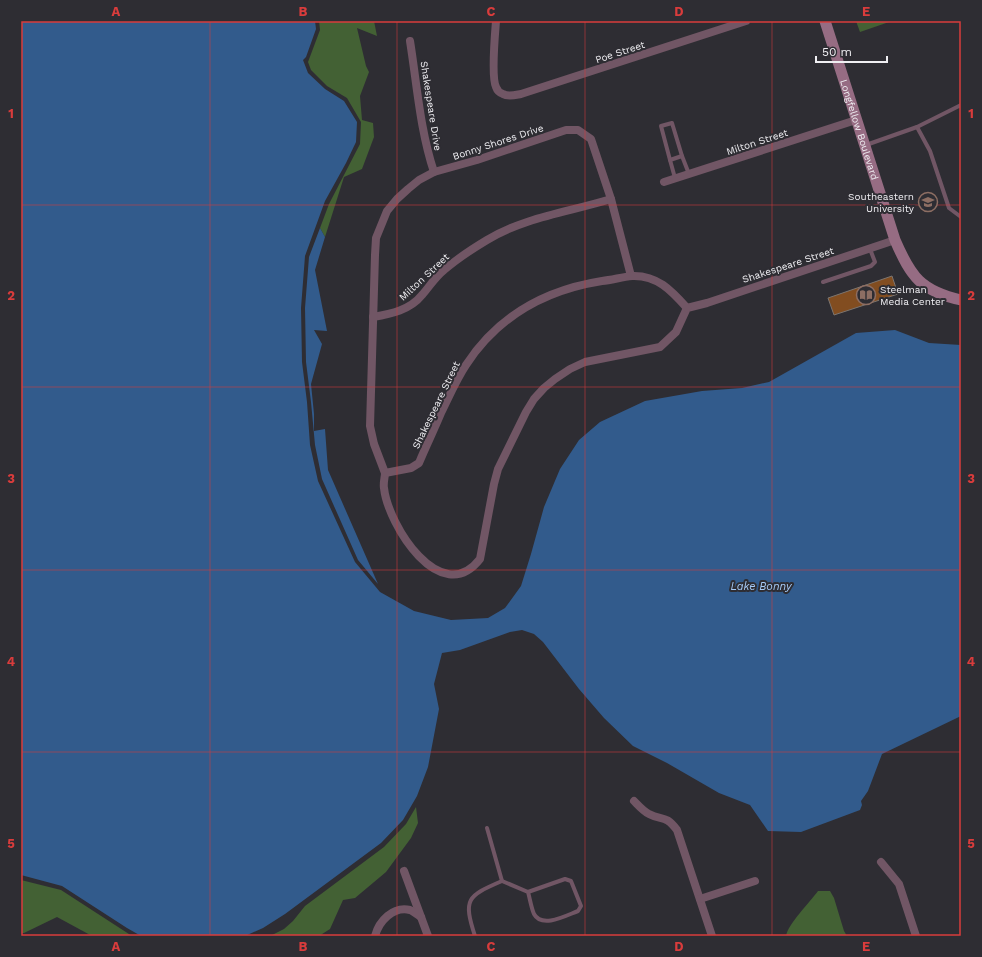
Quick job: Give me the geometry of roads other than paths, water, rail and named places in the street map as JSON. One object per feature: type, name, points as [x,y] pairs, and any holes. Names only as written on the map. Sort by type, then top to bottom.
[{"type":"street","name":"Poe Street","points":[[496,21],[494,81],[496,88],[508,96],[521,94],[746,21]]},
{"type":"street","name":"Longfellow Boulevard","points":[[824,21],[895,240],[904,262],[924,286],[936,292],[961,300]]},
{"type":"street","name":"Shakespeare Drive","points":[[410,41],[428,155],[434,172]]},
{"type":"street","name":"Milton Street","points":[[664,182],[856,120]]},
{"type":"street","name":"Bonny Shores Drive","points":[[373,317],[376,238],[387,211],[397,199],[419,180],[434,172],[477,160],[566,130],[578,130],[591,139],[611,199],[631,276]]},
{"type":"street","name":"Milton Street","points":[[373,317],[402,310],[422,296],[428,285],[444,270],[465,254],[514,226],[611,199]]},
{"type":"street","name":"Shakespeare Street","points":[[385,473],[411,468],[418,463],[457,381],[467,364],[493,332],[519,311],[542,298],[580,285],[631,276],[647,277],[658,281],[669,289],[687,308],[707,303],[895,240]]},
{"type":"street","points":[[373,317],[370,426],[376,450],[385,473],[384,488],[395,523],[415,553],[442,573],[452,575],[463,574],[473,568],[480,559],[498,470],[526,412],[534,399],[555,379],[570,369],[585,362],[660,347],[676,332],[687,308]]},
{"type":"street","points":[[634,801],[649,814],[666,819],[672,823],[677,830],[712,936]]},
{"type":"street","points":[[881,862],[899,884],[916,936]]},
{"type":"street","points":[[404,871],[428,936]]},
{"type":"street","points":[[700,899],[755,881]]},
{"type":"street","points":[[375,936],[380,924],[389,914],[401,910],[411,911],[421,917]]},
{"type":"lane","points":[[865,146],[917,127],[961,105]]},
{"type":"lane","points":[[675,178],[661,126],[672,123],[689,174]]},
{"type":"lane","points":[[917,127],[930,151],[949,208],[961,217]]},
{"type":"lane","points":[[670,160],[682,156]]},
{"type":"lane","points":[[823,282],[871,266],[875,262],[870,249]]},
{"type":"lane","points":[[487,828],[502,881]]},
{"type":"lane","points":[[475,936],[468,916],[469,905],[472,898],[482,890],[502,881],[528,892],[565,879],[571,881],[581,906],[578,910],[551,921],[539,919],[535,915],[528,892]]},
{"type":"water","name":"Lake Bonny","points":[[21,21],[315,21],[316,29],[306,57],[303,60],[308,73],[325,89],[344,101],[357,122],[356,142],[325,201],[305,256],[301,308],[302,362],[310,445],[318,481],[355,562],[380,592],[414,611],[451,620],[488,618],[505,608],[521,586],[544,507],[560,469],[579,440],[600,422],[645,401],[702,391],[742,388],[769,382],[856,333],[895,330],[929,343],[961,345],[961,716],[882,754],[868,791],[861,801],[862,805],[860,810],[801,832],[768,831],[750,805],[719,793],[667,763],[633,746],[604,718],[579,689],[543,642],[534,634],[522,630],[510,632],[460,650],[442,653],[434,684],[439,709],[428,767],[417,796],[403,820],[381,843],[285,914],[263,928],[245,936],[141,936],[62,886],[21,875]]},
{"type":"water","points":[[320,228],[325,237],[315,270],[327,331],[314,330],[322,344],[311,384],[314,431],[325,429],[328,470],[378,584],[358,560],[322,479],[315,445],[306,362],[305,308],[309,257]]},
{"type":"place","name":"Southeastern University","points":[[928,202]]},
{"type":"place","name":"Steelman Media Center","points":[[866,295]]}]
